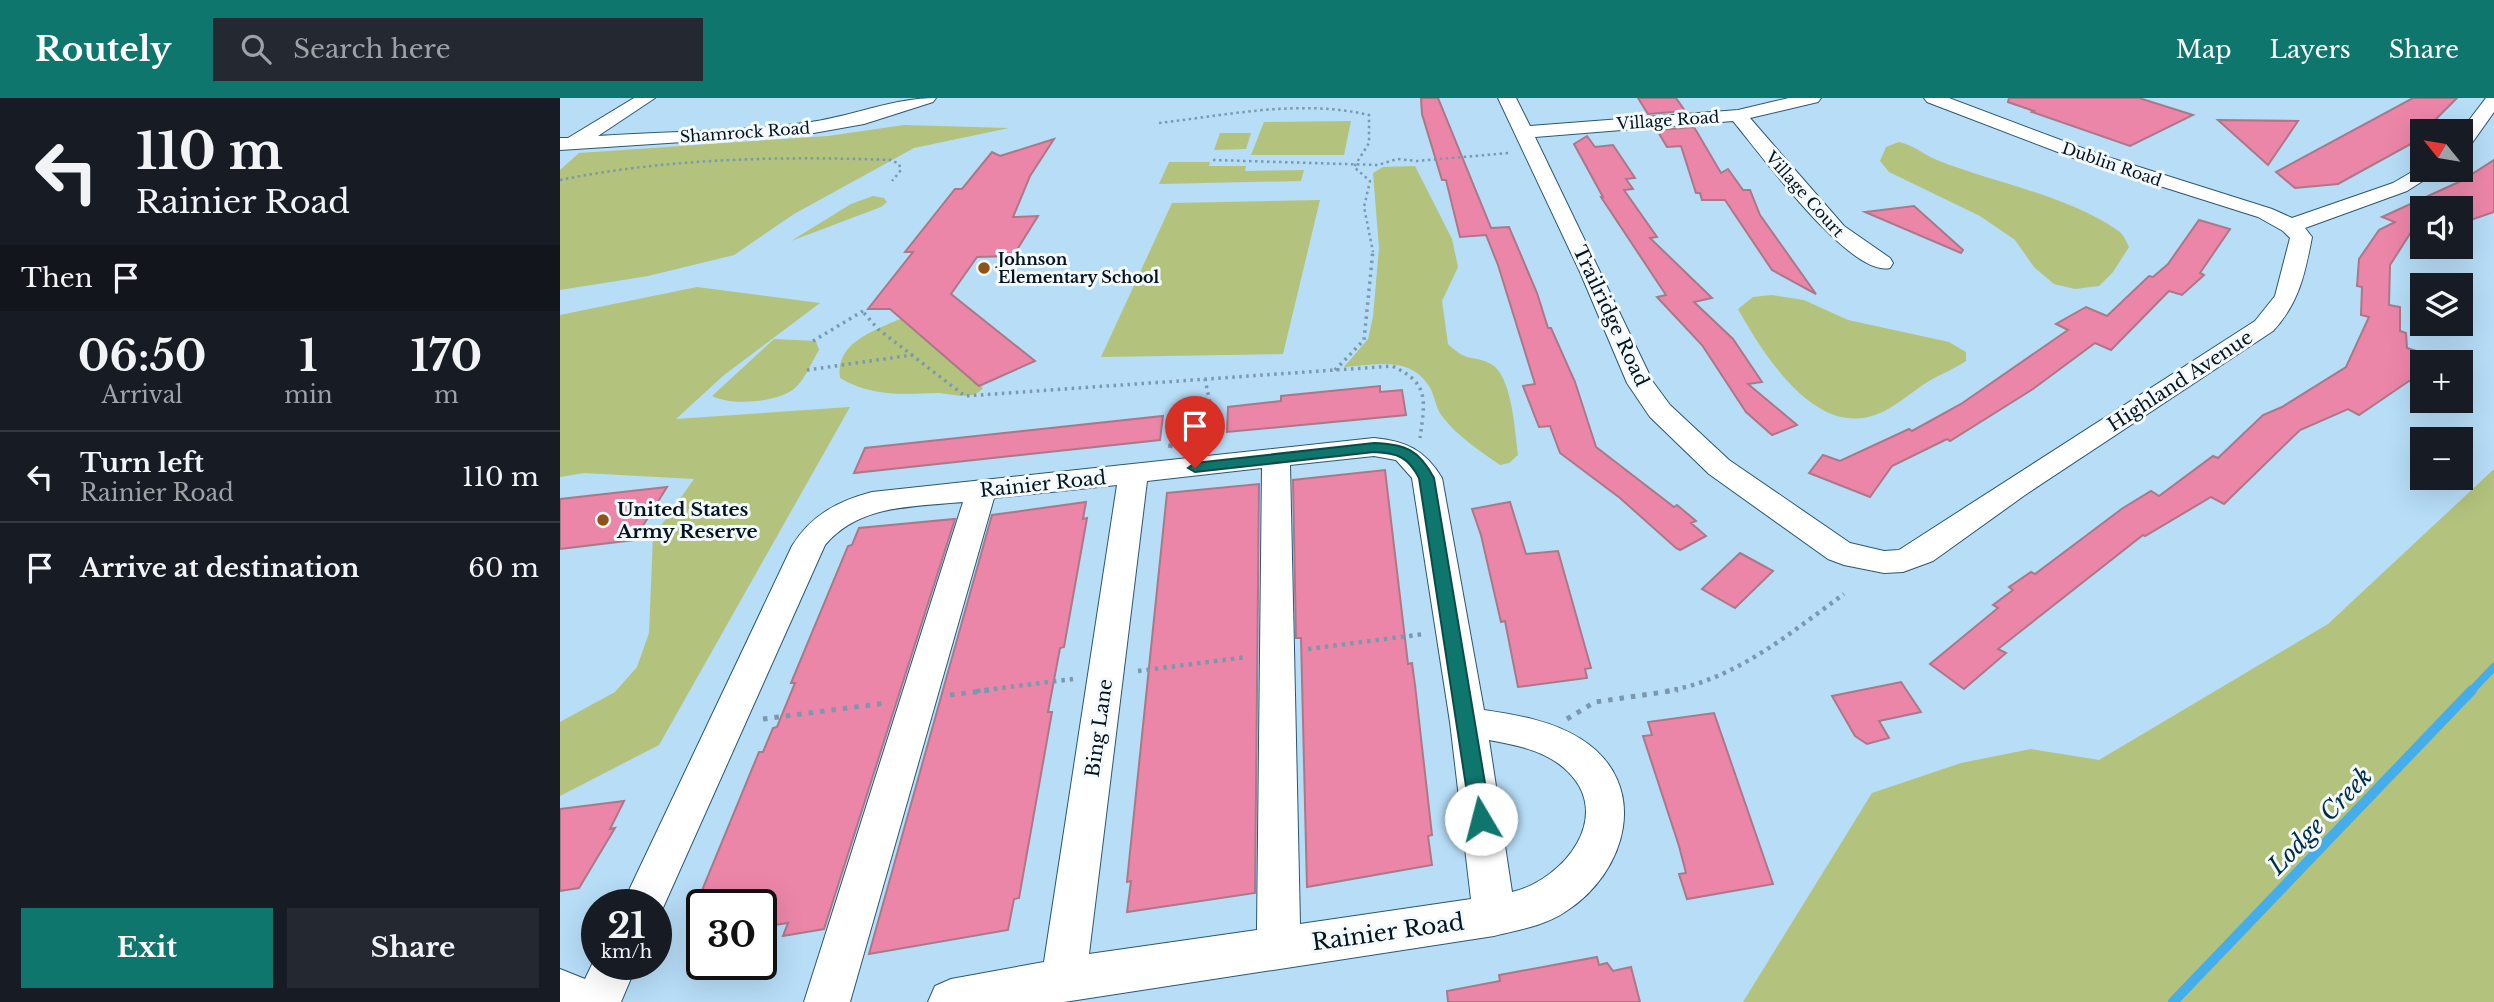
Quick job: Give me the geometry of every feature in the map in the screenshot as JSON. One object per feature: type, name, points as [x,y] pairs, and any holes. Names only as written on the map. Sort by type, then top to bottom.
[{"type":"street","points":[[564,147],[646,98]]},
{"type":"street","name":"Shamrock Road","points":[[564,147],[833,125],[881,114],[927,98]]},
{"type":"street","name":"Trailridge Road","points":[[1507,98],[1520,142],[1591,272],[1640,383],[1660,411],[1719,467],[1839,551],[1869,562]]},
{"type":"street","name":"Village Road","points":[[1520,142],[1738,115],[1784,107],[1812,98]]},
{"type":"street","name":"Dublin Road","points":[[1934,98],[2091,158],[2265,213],[2291,226]]},
{"type":"street","points":[[2473,128],[2494,99]]},
{"type":"street","name":"Village Court","points":[[1738,115],[1836,231],[1882,263]]},
{"type":"street","points":[[2291,226],[2410,181]]},
{"type":"street","name":"Highland Avenue","points":[[1869,562],[1903,561],[1922,553],[2015,488],[2264,326],[2280,311],[2290,294],[2301,237],[2291,226]]},
{"type":"street","name":"Rainier Road","points":[[650,889],[816,533],[839,513],[872,502],[1374,447],[1391,448],[1416,458],[1427,478],[1468,722],[1494,916]]},
{"type":"street","points":[[1276,458],[1279,948]]},
{"type":"street","name":"Bing Lane","points":[[1065,980],[1133,475]]},
{"type":"street","points":[[827,1002],[981,491]]},
{"type":"street","name":"Rainier Road","points":[[951,1002],[1065,980],[1494,916],[1548,900],[1583,875],[1603,836],[1607,816],[1595,780],[1580,760],[1533,735],[1468,722]]},
{"type":"street","points":[[598,1002],[608,980]]},
{"type":"street","points":[[560,991],[585,1002]]},
{"type":"path","points":[[1159,123],[1224,111],[1311,104],[1359,110],[1369,115],[1372,125],[1367,155],[1354,167],[1370,181],[1364,207],[1373,251],[1364,340],[1335,370]]},
{"type":"path","points":[[1213,160],[1357,164],[1520,142]]},
{"type":"path","points":[[560,180],[649,166],[818,157],[891,160],[899,164],[901,170],[892,181]]},
{"type":"path","points":[[813,341],[863,312],[965,397],[1392,366],[1415,377],[1424,395],[1420,442]]},
{"type":"path","points":[[807,370],[912,355]]},
{"type":"path","points":[[1170,456],[1173,431],[1210,402],[1205,379]]},
{"type":"path","points":[[1564,721],[1595,702],[1683,689],[1728,672],[1776,644],[1844,594]]},
{"type":"green space","points":[[1351,121],[1344,155],[1251,155],[1264,122]]},
{"type":"green space","points":[[904,125],[1009,128],[914,148],[794,214],[734,255],[648,276],[560,290],[560,170],[579,153],[828,136]]},
{"type":"green space","points":[[1220,133],[1251,133],[1246,149],[1214,150]]},
{"type":"green space","points":[[1899,142],[1937,160],[2076,208],[2119,231],[2129,247],[2113,272],[2099,286],[2075,289],[2054,284],[2034,267],[2015,240],[1980,216],[1889,172],[1880,161],[1886,147]]},
{"type":"green space","points":[[1169,162],[1210,162],[1209,166],[1246,166],[1245,171],[1304,170],[1301,181],[1159,184]]},
{"type":"green space","points":[[1415,166],[1452,239],[1458,267],[1442,301],[1448,344],[1466,356],[1491,364],[1504,380],[1514,419],[1518,455],[1509,463],[1500,465],[1448,424],[1429,386],[1412,370],[1390,364],[1344,367],[1368,339],[1373,317],[1379,248],[1373,173],[1383,167]]},
{"type":"green space","points":[[873,196],[884,198],[887,202],[881,207],[791,241],[851,204]]},
{"type":"green space","points":[[1320,200],[1283,354],[1101,357],[1172,203]]},
{"type":"green space","points":[[697,287],[820,303],[724,375],[676,419],[850,407],[659,745],[560,796],[560,722],[615,692],[637,667],[649,633],[653,537],[694,479],[584,473],[560,477],[560,315]]},
{"type":"green space","points":[[1772,295],[1804,300],[1848,320],[1949,342],[1966,352],[1966,361],[1875,415],[1853,419],[1831,414],[1811,402],[1776,367],[1738,309],[1753,297]]},
{"type":"green space","points":[[900,319],[983,388],[968,396],[887,393],[864,388],[840,378],[843,356],[850,347],[868,334]]},
{"type":"green space","points":[[774,339],[816,341],[819,350],[796,387],[767,400],[742,402],[712,396]]},
{"type":"green space","points":[[2494,469],[2494,1002],[1743,1002],[1872,793],[1961,763],[2031,749],[2099,760],[2328,624]]},
{"type":"building","points":[[1421,98],[1438,98],[1491,228],[1509,227],[1537,293],[1548,328],[1551,328],[1575,382],[1596,447],[1674,507],[1677,505],[1696,521],[1691,523],[1706,536],[1680,550],[1676,548],[1620,498],[1560,453],[1550,426],[1539,427],[1523,386],[1535,384],[1498,265],[1486,235],[1460,237],[1446,180],[1442,180],[1422,114]]},
{"type":"building","points":[[1638,98],[1676,98],[1685,111],[1648,114]]},
{"type":"building","points":[[2009,98],[2139,98],[2193,115],[2130,146],[2032,112],[2034,111],[2008,102]]},
{"type":"building","points":[[2413,98],[2457,98],[2436,119],[2410,119],[2410,144],[2338,184],[2295,188],[2276,172]]},
{"type":"building","points":[[2218,120],[2298,121],[2268,165]]},
{"type":"building","points":[[1694,127],[1721,173],[1728,169],[1743,190],[1750,190],[1760,215],[1816,294],[1772,270],[1725,200],[1702,200],[1700,193],[1696,193],[1681,146],[1667,147],[1657,130]]},
{"type":"building","points":[[1587,136],[1595,147],[1613,145],[1635,178],[1626,179],[1633,189],[1624,190],[1657,237],[1650,238],[1712,298],[1694,302],[1733,339],[1762,382],[1748,384],[1797,425],[1772,435],[1746,412],[1702,345],[1657,297],[1666,295],[1601,197],[1574,144]]},
{"type":"building","name":"Johnson Elementary School","points":[[1054,139],[1030,176],[1013,217],[1038,216],[1013,256],[977,257],[951,294],[1035,361],[979,386],[890,309],[868,309],[913,252],[905,252],[955,189],[962,189],[992,152],[1000,156]]},
{"type":"building","points":[[2494,160],[2494,212],[2473,219],[2473,196],[2428,196],[2459,182],[2473,182],[2473,173]]},
{"type":"building","points":[[2410,204],[2410,234],[2390,265],[2389,305],[2400,307],[2400,331],[2406,333],[2407,348],[2413,350],[2410,350],[2410,381],[2359,415],[2348,409],[2300,430],[2224,504],[2211,497],[2143,535],[1998,649],[2006,653],[1964,689],[1930,664],[1998,608],[1993,605],[2013,590],[2009,587],[2031,572],[2035,574],[2123,508],[2151,491],[2159,496],[2213,456],[2218,458],[2263,415],[2282,407],[2346,367],[2369,317],[2361,315],[2362,287],[2357,286],[2359,259],[2379,230],[2395,222],[2382,217]]},
{"type":"building","points":[[1914,206],[1963,250],[1961,253],[1865,212]]},
{"type":"building","points":[[2199,220],[2230,229],[2200,273],[2204,275],[2182,295],[2169,291],[2111,350],[2095,343],[2033,389],[1950,441],[1947,439],[1892,466],[1870,497],[1809,473],[1823,455],[1840,461],[1909,429],[1912,431],[1961,404],[2068,330],[2056,324],[2086,307],[2107,316],[2149,276],[2153,277],[2168,264]]},
{"type":"building","points":[[1380,386],[1380,392],[1402,390],[1406,415],[1227,432],[1228,407],[1281,401],[1281,396]]},
{"type":"building","points":[[1163,416],[1160,440],[854,473],[865,448]]},
{"type":"building","points":[[1385,470],[1408,664],[1412,663],[1415,685],[1432,835],[1428,836],[1432,865],[1307,887],[1301,638],[1296,638],[1293,480]]},
{"type":"building","points":[[1259,484],[1255,893],[1127,912],[1131,881],[1127,882],[1167,493]]},
{"type":"building","name":"United States Army Reserve","points":[[667,487],[634,540],[560,549],[560,499]]},
{"type":"building","points":[[1086,502],[1083,519],[1087,518],[1064,647],[1060,648],[1048,712],[1052,712],[1019,898],[1014,899],[1008,930],[869,954],[992,515]]},
{"type":"building","points":[[1510,502],[1526,554],[1558,551],[1591,668],[1585,669],[1587,678],[1518,687],[1505,621],[1501,622],[1481,535],[1472,509]]},
{"type":"building","points":[[955,519],[824,929],[783,936],[788,923],[777,925],[777,889],[703,889],[759,752],[763,752],[773,728],[777,727],[795,683],[791,683],[848,546],[852,545],[859,528]]},
{"type":"building","points":[[1740,553],[1773,571],[1735,608],[1702,589]]},
{"type":"building","points":[[1901,682],[1921,712],[1879,721],[1889,738],[1867,744],[1855,736],[1832,696]]},
{"type":"building","points":[[1714,713],[1773,884],[1687,899],[1679,874],[1686,873],[1679,846],[1643,736],[1652,735],[1648,722]]},
{"type":"building","points":[[624,801],[610,829],[615,828],[579,888],[560,891],[560,809]]},
{"type":"building","points":[[1597,957],[1599,965],[1607,963],[1613,971],[1631,967],[1640,1002],[1448,1002],[1447,991],[1500,981],[1499,975]]},
{"type":"waterway","name":"Lodge Creek","points":[[2471,691],[2494,667]]},
{"type":"waterway","name":"Lodge Creek","points":[[2173,1002],[2472,690]]},
{"type":"place","name":"Johnson Elementary School","points":[[984,268]]},
{"type":"place","name":"United States Army Reserve","points":[[603,520]]},
{"type":"route","points":[[1195,468],[1374,447],[1391,448],[1416,458],[1427,478],[1468,722],[1481,819]]}]
